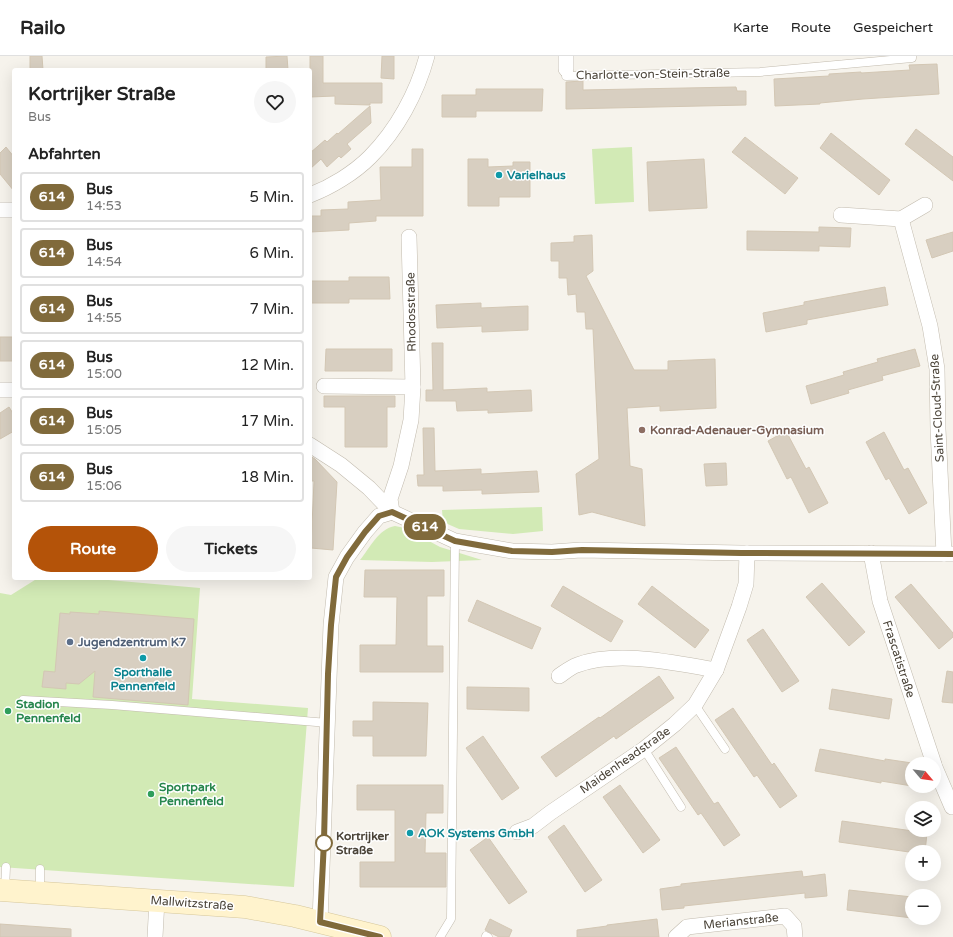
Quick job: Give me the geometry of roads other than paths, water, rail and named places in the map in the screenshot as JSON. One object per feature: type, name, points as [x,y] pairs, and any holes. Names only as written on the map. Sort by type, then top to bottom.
[{"type":"street","points":[[312,194],[349,174],[370,158],[394,128],[412,97],[427,56]]},
{"type":"street","points":[[841,215],[901,219],[925,205]]},
{"type":"street","points":[[0,210],[12,210]]},
{"type":"street","name":"Saint-Cloud-Straße","points":[[901,219],[930,326],[937,369],[938,422],[948,554]]},
{"type":"street","name":"Rhodosstraße","points":[[392,512],[390,499],[401,466],[411,420],[413,387],[409,237]]},
{"type":"street","points":[[324,386],[413,387]]},
{"type":"street","points":[[0,390],[12,390]]},
{"type":"street","points":[[312,446],[341,465],[369,488],[392,512],[455,541],[512,551],[552,552],[582,550],[948,554]]},
{"type":"street","points":[[320,922],[331,625],[336,577],[347,557],[365,532],[379,516],[392,512]]},
{"type":"street","name":"Maidenheadstraße","points":[[517,832],[533,826],[644,749],[675,724],[695,705],[716,670],[746,584],[747,553]]},
{"type":"street","name":"Frascatistraße","points":[[871,553],[880,601],[932,757]]},
{"type":"street","points":[[559,676],[576,665],[594,660],[625,658],[660,660],[716,670]]},
{"type":"street","name":"Frascatistraße","points":[[941,781],[952,807]]},
{"type":"street","name":"Mallwitzstraße","points":[[3,890],[245,907],[320,922],[380,937]]},
{"type":"street","points":[[155,937],[157,900]]},
{"type":"street","name":"Merianstraße","points":[[676,937],[687,927],[785,916],[794,926],[795,937]]},
{"type":"lane","name":"Charlotte-von-Stein-Straße","points":[[566,62],[566,76],[760,72],[860,64],[912,58],[912,56]]},
{"type":"lane","points":[[440,937],[451,919],[455,541]]},
{"type":"lane","points":[[23,700],[112,705],[328,723]]},
{"type":"lane","points":[[695,705],[725,749]]},
{"type":"lane","points":[[644,749],[681,807]]},
{"type":"lane","points":[[3,890],[6,867]]},
{"type":"lane","points":[[40,870],[40,893]]},
{"type":"place","name":"Varielhaus","points":[[499,175]]},
{"type":"place","name":"Konrad-Adenauer-Gymnasium","points":[[642,430]]},
{"type":"place","name":"Jugendzentrum K7","points":[[70,642]]},
{"type":"place","name":"Sporthalle Pennenfeld","points":[[143,658]]},
{"type":"place","name":"Stadion Pennenfeld","points":[[8,711]]},
{"type":"place","name":"Sportpark Pennenfeld","points":[[151,794]]},
{"type":"place","name":"AOK Systems GmbH","points":[[410,833]]},
{"type":"place","name":"Kortrijker Straße","points":[[324,843]]}]
